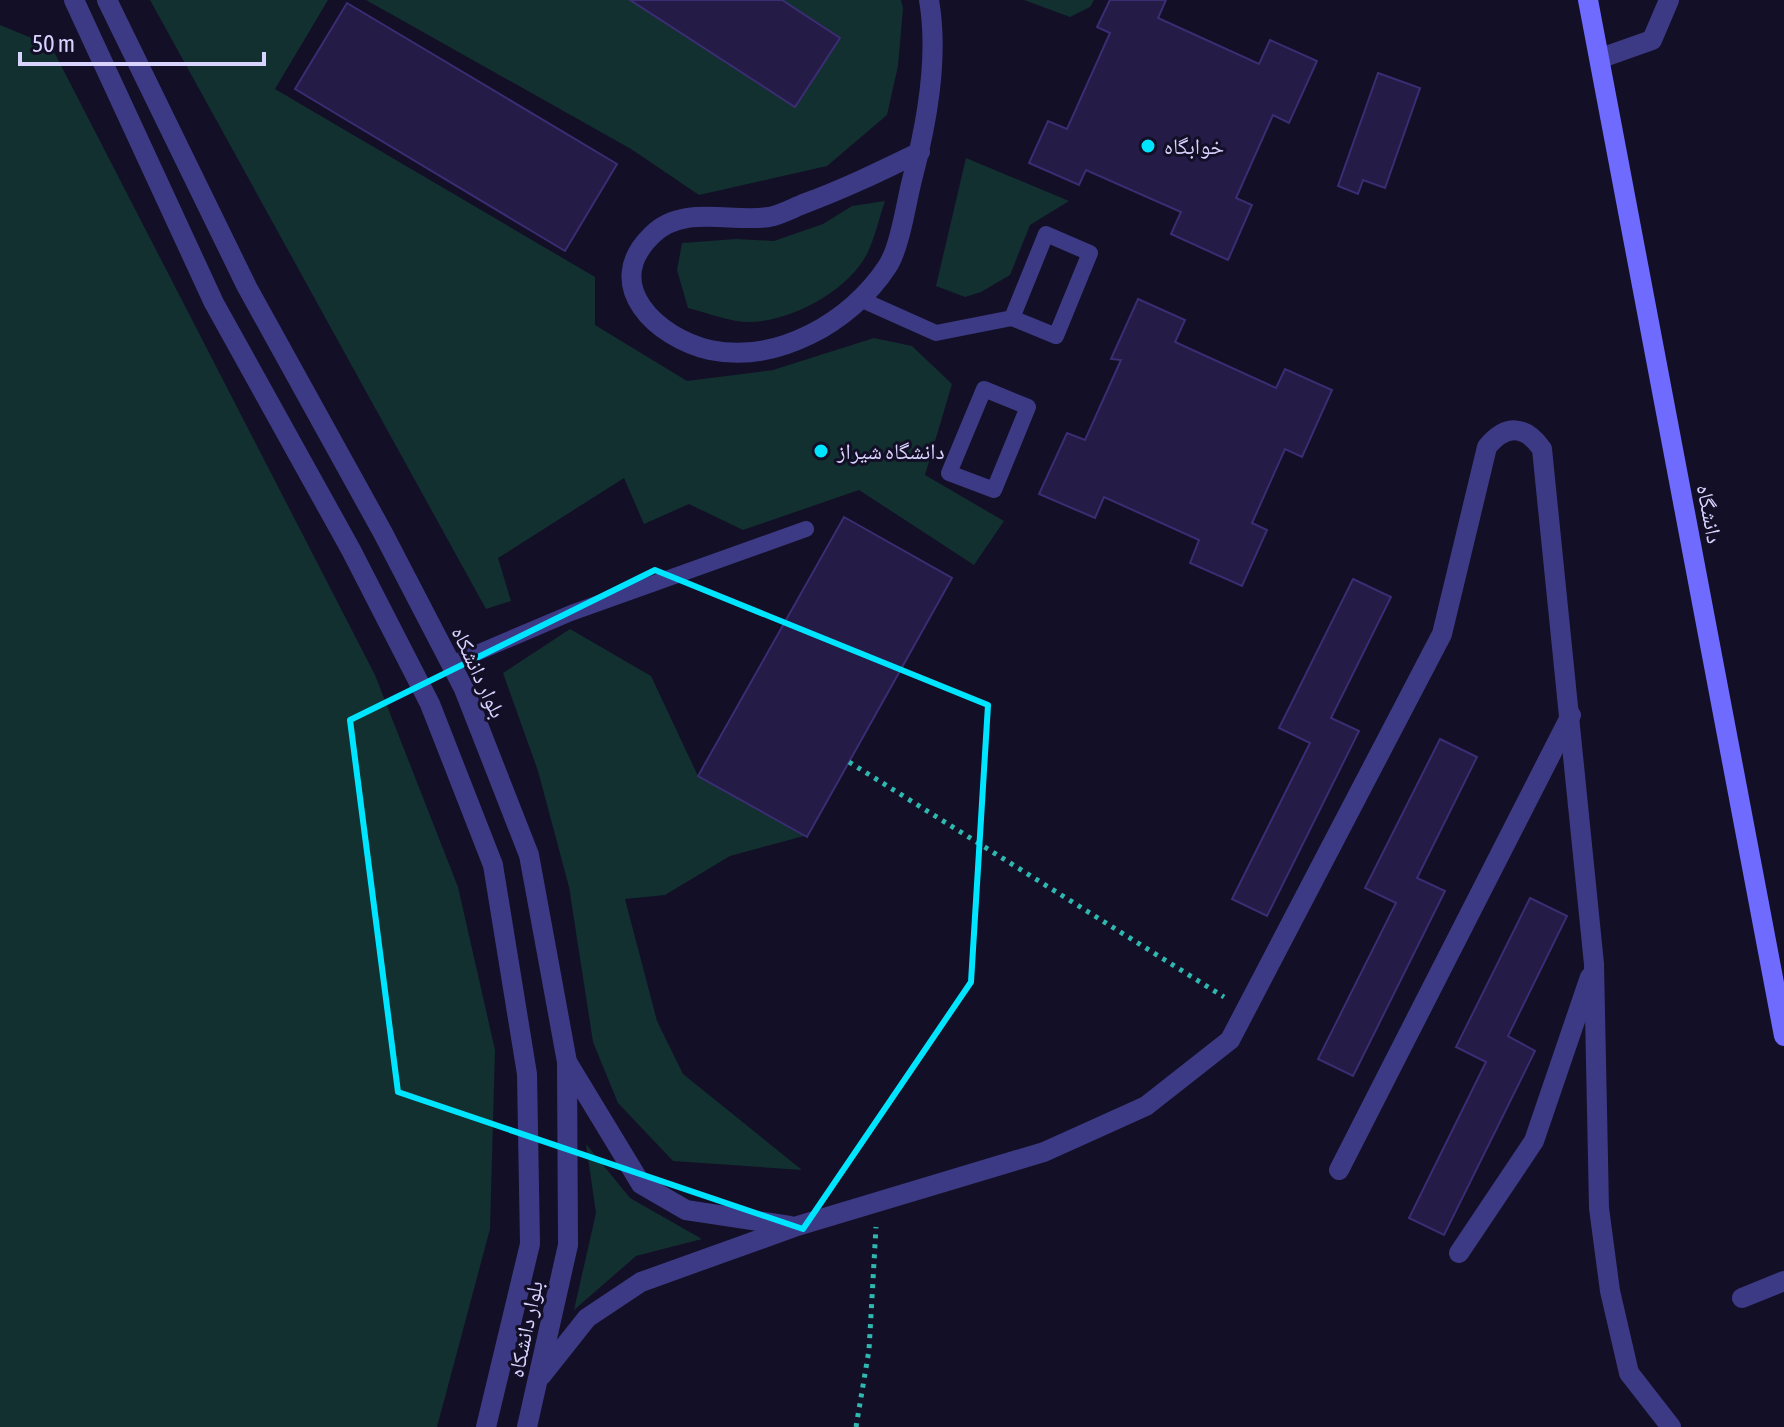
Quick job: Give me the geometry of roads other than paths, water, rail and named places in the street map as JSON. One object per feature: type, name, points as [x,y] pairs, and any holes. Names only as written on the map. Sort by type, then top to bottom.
[{"type":"street","name":"بلوار دانشکاه","points":[[74,0],[214,303],[351,550],[430,704],[493,865],[527,1074],[530,1244],[486,1427]]},
{"type":"street","name":"بلوار دانشکاه","points":[[107,0],[247,287],[383,533],[451,664],[529,855],[567,1062],[568,1245],[541,1376],[527,1427]]},
{"type":"street","points":[[920,152],[846,188],[770,217],[694,217],[672,222],[646,242],[631,271],[632,294],[652,320],[679,339],[711,350],[744,352],[801,340],[852,309],[889,265],[920,152],[935,36],[929,0]]},
{"type":"street","name":"دانشگاه","points":[[1588,0],[1784,1036]]},
{"type":"street","points":[[1601,58],[1652,40],[1669,0]]},
{"type":"street","points":[[541,1376],[587,1318],[641,1282],[794,1227],[1044,1152],[1146,1106],[1230,1040],[1442,634],[1487,447],[1498,433],[1515,428],[1532,435],[1542,449],[1594,964],[1599,1208],[1610,1291],[1629,1373],[1671,1427]]},
{"type":"street","points":[[1339,1170],[1571,715]]},
{"type":"street","points":[[1459,1253],[1534,1141],[1594,964]]},
{"type":"street","points":[[567,1062],[641,1184],[686,1210],[794,1227]]},
{"type":"street","points":[[1742,1298],[1784,1281]]},
{"type":"lane","points":[[860,299],[936,333],[1012,318],[1056,336],[1090,253],[1046,234],[1012,318]]},
{"type":"lane","points":[[984,389],[1028,407],[994,490],[949,473],[984,389]]},
{"type":"lane","points":[[451,664],[571,613],[806,529]]},
{"type":"place","name":"خوابگاه","points":[[1148,146]]},
{"type":"place","name":"دانشگاه شیراز","points":[[821,451]]}]
